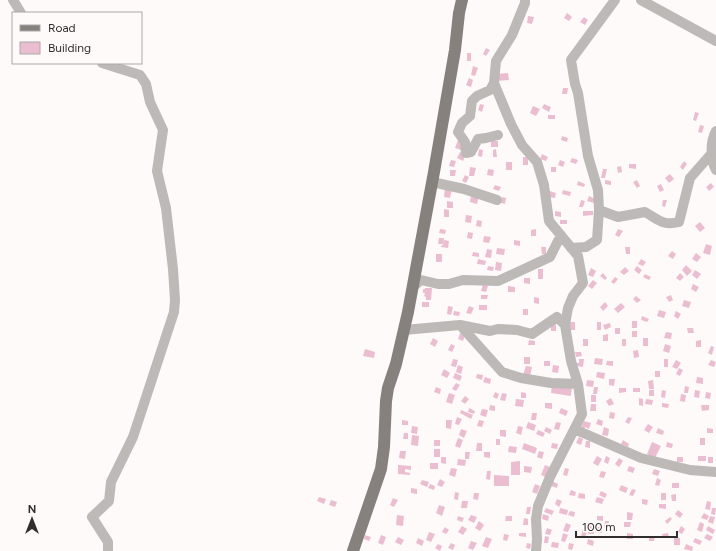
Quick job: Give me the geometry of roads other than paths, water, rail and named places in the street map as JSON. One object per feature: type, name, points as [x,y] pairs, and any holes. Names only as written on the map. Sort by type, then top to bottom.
[{"type":"main road","points":[[353,551],[381,469],[388,388],[396,364],[404,330],[434,172],[462,0]]},
{"type":"street","points":[[13,0],[20,12]]},
{"type":"street","points":[[498,135],[478,139],[471,152],[466,152],[465,142],[458,132],[462,123],[470,116],[472,101],[477,96],[490,90],[494,83],[496,61],[512,35],[525,0]]},
{"type":"street","points":[[571,248],[586,247],[597,240],[599,210],[598,190],[588,156],[571,60],[615,0]]},
{"type":"street","points":[[642,0],[716,41]]},
{"type":"street","points":[[105,64],[140,75],[146,84],[150,102],[163,130],[157,171],[166,208],[175,300],[174,312],[134,437],[112,482],[109,501],[92,517],[108,542],[108,551]]},
{"type":"street","points":[[494,83],[511,124],[522,145],[537,162],[544,185],[549,221],[578,256],[583,283],[570,302],[565,325],[571,361],[578,384],[582,414],[550,477],[538,506],[536,519],[536,551]]},
{"type":"street","points":[[716,131],[713,137],[712,153],[714,167],[716,170]]},
{"type":"street","points":[[599,210],[618,217],[645,212],[665,223],[671,224],[679,222],[690,178],[712,153]]},
{"type":"street","points":[[432,182],[464,189],[496,200]]},
{"type":"street","points":[[412,287],[421,280],[438,284],[449,284],[463,280],[498,281],[550,256],[561,235]]},
{"type":"street","points":[[404,330],[460,325],[490,332],[498,330],[517,330],[532,334],[557,317],[565,325]]},
{"type":"street","points":[[460,325],[502,372],[521,378],[551,383],[578,384]]},
{"type":"street","points":[[574,430],[641,458],[690,470],[716,472]]}]
